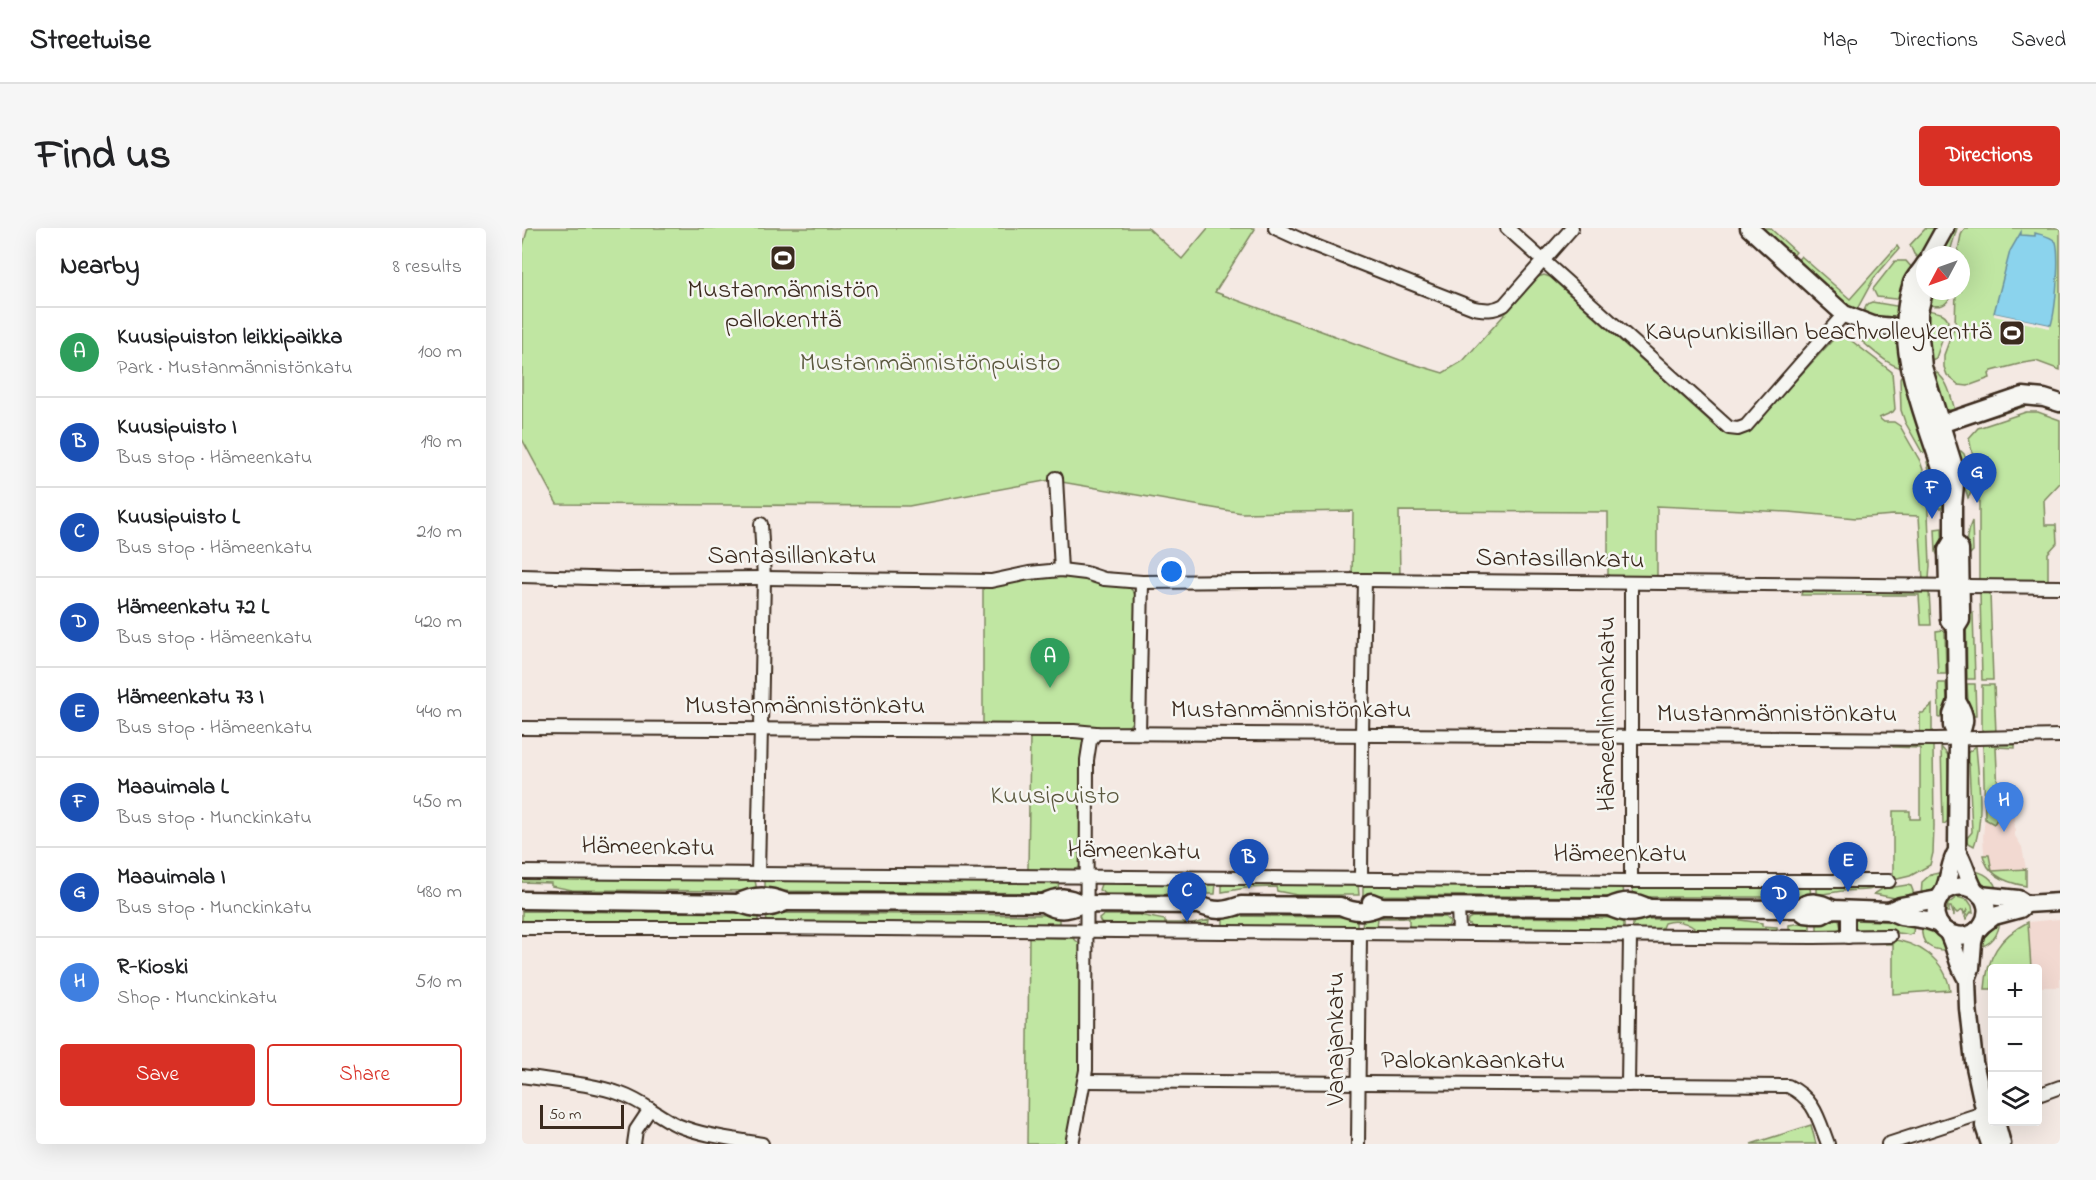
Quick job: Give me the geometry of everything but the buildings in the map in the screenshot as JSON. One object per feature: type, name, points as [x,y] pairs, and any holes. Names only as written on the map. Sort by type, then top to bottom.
[{"type":"main road","points":[[1749,228],[1844,314],[1873,325],[1912,328]]},
{"type":"main road","points":[[1936,246],[1945,228]]},
{"type":"main road","points":[[1916,277],[1913,280],[1907,305],[1912,328],[1919,344],[1935,426],[1956,473],[1953,540],[1947,550],[1954,586],[1949,620],[1956,628],[1957,701],[1964,712],[1965,725],[1958,739],[1956,851],[1936,916],[1954,944],[1960,968],[1967,979]]},
{"type":"main road","points":[[1912,328],[1922,300]]},
{"type":"main road","points":[[1935,426],[2023,396],[2044,398],[2060,403]]},
{"type":"main road","points":[[1956,851],[1964,861],[1968,878],[1986,910],[1972,942],[1971,968],[1967,979],[1974,1062],[1988,1106]]},
{"type":"main road","points":[[1941,896],[1959,885],[1977,892],[2018,899],[2026,904],[2060,902]]},
{"type":"main road","name":"Hämeenkatu","points":[[1889,911],[1941,896]]},
{"type":"main road","name":"Hämeenkatu","points":[[522,900],[738,903],[752,908],[771,908],[786,902],[1043,903],[1054,910],[1070,910],[1085,904],[1199,905],[1211,910],[1227,911],[1241,905],[1340,906],[1352,912],[1368,912],[1381,906],[1458,906],[1609,907],[1621,913],[1636,913],[1649,908],[1789,909],[1805,914],[1822,915],[1840,909],[1889,911],[1944,928]]},
{"type":"main road","points":[[1944,928],[1961,936],[1979,928],[1994,916],[2020,909],[2026,904]]},
{"type":"main road","points":[[1988,1120],[1983,1126],[1990,1144]]},
{"type":"main road","points":[[1995,1126],[2002,1144]]},
{"type":"street","points":[[1275,228],[1452,299],[1486,310],[1497,309],[1504,305],[1572,228]]},
{"type":"street","points":[[1507,228],[1729,428],[1738,429],[1746,426],[1844,314]]},
{"type":"street","points":[[1056,478],[1061,570]]},
{"type":"street","points":[[758,874],[764,578],[761,524]]},
{"type":"street","name":"Santasillankatu","points":[[522,576],[625,579],[991,581],[1029,573],[1061,570],[1086,573],[1104,579],[1142,582],[1365,580],[2060,587]]},
{"type":"street","points":[[1361,879],[1365,580]]},
{"type":"street","points":[[1139,733],[1142,582]]},
{"type":"street","name":"Hämeenlinnankatu","points":[[1630,881],[1631,584]]},
{"type":"street","name":"Mustanmännistönkatu","points":[[522,728],[1079,730],[1096,733],[1958,739],[2060,736]]},
{"type":"street","points":[[1072,1144],[1085,1081],[1088,752],[1090,741],[1096,733]]},
{"type":"street","name":"Hämeenkatu","points":[[522,872],[1889,881]]},
{"type":"street","points":[[1781,882],[1789,909]]},
{"type":"street","points":[[1458,906],[1459,933]]},
{"type":"street","points":[[1840,909],[1848,937]]},
{"type":"street","points":[[522,928],[1890,936]]},
{"type":"street","name":"Vanajankatu","points":[[1358,1144],[1360,933]]},
{"type":"street","points":[[1628,1085],[1630,935]]},
{"type":"street","points":[[522,1076],[619,1093],[688,1129],[762,1144]]},
{"type":"street","name":"Palokankaankatu","points":[[1085,1081],[1788,1086],[1803,1094],[1815,1111],[1828,1144]]},
{"type":"street","points":[[2042,1093],[2060,1087]]},
{"type":"street","points":[[634,1144],[636,1130],[650,1108]]},
{"type":"street","points":[[1888,1144],[1988,1117]]},
{"type":"shaded area","points":[[1985,815],[2014,815],[2015,836],[2022,847],[2026,869],[1992,871],[1985,864],[1983,838]]},
{"type":"shaded area","points":[[2060,919],[2060,987],[2042,987],[2042,964],[2031,964],[2028,922]]},
{"type":"green space","name":"Mustanmännistönpuisto","points":[[528,228],[1148,228],[1182,259],[1208,228],[1254,228],[1215,292],[1400,360],[1443,373],[1463,361],[1538,277],[1544,275],[1550,277],[1723,433],[1738,434],[1750,430],[1840,332],[1892,372],[1895,409],[1879,418],[1884,422],[1894,422],[1900,426],[1920,461],[1924,473],[1927,487],[1929,579],[1923,581],[1919,516],[1893,515],[1856,518],[1789,512],[1657,506],[1657,579],[1608,578],[1608,512],[1399,511],[1400,577],[1352,577],[1353,511],[1242,513],[1050,480],[909,506],[557,504],[522,439],[522,249]]},
{"type":"green space","points":[[1759,228],[1770,228],[1796,252],[1791,258]]},
{"type":"green space","points":[[1926,228],[1937,228],[1926,246],[1916,246],[1916,256],[1910,245]]},
{"type":"green space","points":[[1952,228],[1957,228],[1952,246],[1943,246]]},
{"type":"green space","points":[[1965,228],[2060,228],[2060,370],[2036,361],[2023,363],[1992,371],[1989,374],[1990,378],[1968,386],[1959,385],[1947,375],[1944,355],[1955,325],[1956,300],[1970,300],[1970,246],[1959,246]]},
{"type":"green space","points":[[1897,246],[1899,249],[1874,278],[1856,311],[1845,305],[1796,262],[1801,256],[1850,299]]},
{"type":"green space","points":[[1895,261],[1906,261],[1912,268],[1904,300],[1877,297],[1873,289]]},
{"type":"green space","points":[[1928,300],[1948,300],[1943,305],[1928,305]]},
{"type":"green space","points":[[1872,302],[1902,307],[1895,316],[1885,319],[1863,313],[1867,304]]},
{"type":"green space","points":[[1927,310],[1944,315],[1948,323],[1936,358],[1926,363]]},
{"type":"green space","points":[[1858,327],[1893,334],[1899,340],[1906,368],[1888,362],[1860,340],[1857,336]]},
{"type":"green space","points":[[1930,369],[1941,376],[1944,381],[1955,411],[1943,409]]},
{"type":"green space","points":[[1907,375],[1931,451],[1926,453],[1922,452],[1901,410],[1900,378]]},
{"type":"green space","points":[[2024,402],[2060,409],[2060,413],[2042,407],[2026,406],[1966,425],[1965,422]]},
{"type":"green space","points":[[2026,412],[2038,412],[2060,420],[2060,483],[2044,500],[2045,525],[2056,525],[2057,543],[2048,553],[2048,581],[1979,581],[1979,486],[1969,438],[1978,428]]},
{"type":"green space","points":[[1954,451],[1961,451],[1964,454],[1972,483],[1968,498]]},
{"type":"green space","points":[[1929,460],[1941,487],[1943,508],[1937,508],[1934,505],[1933,487],[1927,462]]},
{"type":"green space","points":[[1972,521],[1973,551],[1968,556],[1967,538]]},
{"type":"green space","points":[[1942,528],[1943,556],[1938,556],[1935,529]]},
{"type":"green space","name":"Kuusipuisto","points":[[1066,575],[1130,588],[1135,594],[1135,718],[1129,726],[1123,729],[983,727],[983,586],[1025,578]]},
{"type":"green space","points":[[1802,591],[1927,591],[1929,592],[1931,625],[1921,625],[1919,595],[1801,595]]},
{"type":"green space","points":[[1980,593],[1990,593],[1993,680],[1982,680]]},
{"type":"green space","points":[[1973,613],[1975,679],[1967,679],[1966,614]]},
{"type":"green space","points":[[1936,631],[1945,632],[1946,674],[1938,674]]},
{"type":"green space","points":[[1938,683],[1946,683],[1948,717],[1939,718]]},
{"type":"green space","points":[[1967,684],[1975,684],[1976,716],[1969,716]]},
{"type":"green space","points":[[1982,685],[1994,685],[1996,734],[1982,733]]},
{"type":"green space","points":[[1932,705],[1932,732],[1920,733],[1920,713]]},
{"type":"green space","name":"Kuusipuisto","points":[[1030,735],[1078,735],[1084,740],[1081,752],[1081,866],[1075,870],[1028,870]]},
{"type":"green space","points":[[1893,744],[1933,745],[1934,826],[1930,865],[1910,876],[1893,880],[1893,811],[1910,811],[1910,819],[1920,819],[1920,748],[1893,747]]},
{"type":"green space","points":[[1983,744],[2015,745],[2015,748],[1996,747],[1999,816],[1994,824],[1985,819]]},
{"type":"green space","points":[[1976,746],[1980,810],[1974,846],[1967,842],[1972,832],[1969,764],[1965,760],[1965,755]]},
{"type":"green space","points":[[1941,747],[1948,755],[1949,820],[1944,824],[1943,824]]},
{"type":"green space","points":[[1983,855],[1989,855],[1992,871]]},
{"type":"green space","points":[[2026,869],[2026,886],[2012,883],[1992,871]]},
{"type":"green space","points":[[1971,871],[1980,872],[1988,877],[1994,883],[1997,892],[1980,886]]},
{"type":"green space","points":[[1943,872],[1936,888],[1921,897],[1922,882],[1930,875]]},
{"type":"green space","points":[[522,879],[755,880],[757,891],[572,890],[551,886],[551,883],[522,882]]},
{"type":"green space","points":[[765,880],[1058,881],[1059,893],[765,891]]},
{"type":"green space","points":[[1216,883],[1215,894],[1106,894],[1099,890],[1101,884]]},
{"type":"green space","points":[[1222,883],[1358,884],[1359,895],[1297,895],[1277,891],[1276,887],[1222,892]]},
{"type":"green space","points":[[1363,884],[1623,886],[1624,897],[1363,895]]},
{"type":"green space","points":[[1632,886],[1768,886],[1774,894],[1770,897],[1633,897]]},
{"type":"green space","points":[[1911,886],[1913,898],[1895,898],[1874,894],[1882,889]]},
{"type":"green space","points":[[1792,887],[1810,887],[1811,898],[1787,896],[1787,890]]},
{"type":"green space","points":[[1817,887],[1877,887],[1869,890],[1817,894]]},
{"type":"green space","points":[[1957,897],[1968,900],[1972,906],[1973,913],[1971,912],[1966,919],[1968,909],[1964,914],[1963,910],[1957,913],[1954,910],[1954,916],[1951,907],[1949,907],[1949,912],[1946,912],[1948,904]]},
{"type":"green space","points":[[522,911],[758,913],[758,922],[522,922]]},
{"type":"green space","points":[[766,913],[1059,915],[1059,926],[767,923]]},
{"type":"green space","points":[[1104,915],[1139,915],[1165,920],[1165,923],[1188,923],[1189,925],[1209,920],[1208,927],[1102,925],[1099,919]]},
{"type":"green space","points":[[1223,916],[1357,917],[1357,928],[1223,927]]},
{"type":"green space","points":[[1363,917],[1445,917],[1450,922],[1448,927],[1444,928],[1409,928],[1409,918],[1378,918],[1377,928],[1362,928]]},
{"type":"green space","points":[[1472,917],[1624,918],[1624,929],[1473,928],[1467,923]]},
{"type":"green space","points":[[1633,919],[1733,919],[1762,923],[1762,926],[1777,927],[1777,930],[1697,930],[1678,921],[1664,923],[1661,930],[1633,929]]},
{"type":"green space","points":[[1817,919],[1839,919],[1841,928],[1835,931],[1817,931]]},
{"type":"green space","points":[[1855,920],[1914,924],[1913,933],[1909,935],[1857,930],[1852,928]]},
{"type":"green space","points":[[2000,920],[1994,938],[1987,944],[1977,947],[1978,940]]},
{"type":"green space","points":[[2028,922],[2031,964],[1989,964],[2002,941]]},
{"type":"green space","points":[[1810,923],[1810,931],[1789,931],[1789,925]]},
{"type":"green space","points":[[1922,926],[1938,934],[1949,950],[1928,946],[1923,938]]},
{"type":"green space","points":[[1029,937],[1073,938],[1080,944],[1079,1081],[1067,1144],[1027,1144]]},
{"type":"green space","points":[[1888,939],[1910,944],[1928,954],[1942,969],[1950,990],[1893,994],[1893,944],[1886,944]]},
{"type":"green space","points":[[1988,967],[1988,989],[1985,989]]},
{"type":"green space","points":[[1811,1125],[1816,1144],[1751,1144]]},
{"type":"water","points":[[2021,232],[2021,235],[2035,236],[2035,233],[2043,235],[2056,242],[2057,283],[2051,325],[1994,313],[2010,251]]},
{"type":"pier","points":[[1994,313],[2050,325],[2049,328],[1994,316]]},
{"type":"place","name":"Mustanmännistön pallokenttä","points":[[783,258]]},
{"type":"place","name":"Kaupunkisillan beachvolleykenttä","points":[[2012,333]]},
{"type":"place","name":"Maauimala I","points":[[1977,503]]},
{"type":"place","name":"Maauimala L","points":[[1932,519]]},
{"type":"place","name":"Kuusipuiston leikkipaikka","points":[[1050,688]]},
{"type":"place","name":"R-Kioski","points":[[2004,832]]},
{"type":"place","name":"Kuusipuisto I","points":[[1249,889]]},
{"type":"place","name":"Hämeenkatu 73 I","points":[[1848,892]]},
{"type":"place","name":"Kuusipuisto L","points":[[1187,922]]},
{"type":"place","name":"Hämeenkatu 72 L","points":[[1780,925]]}]
